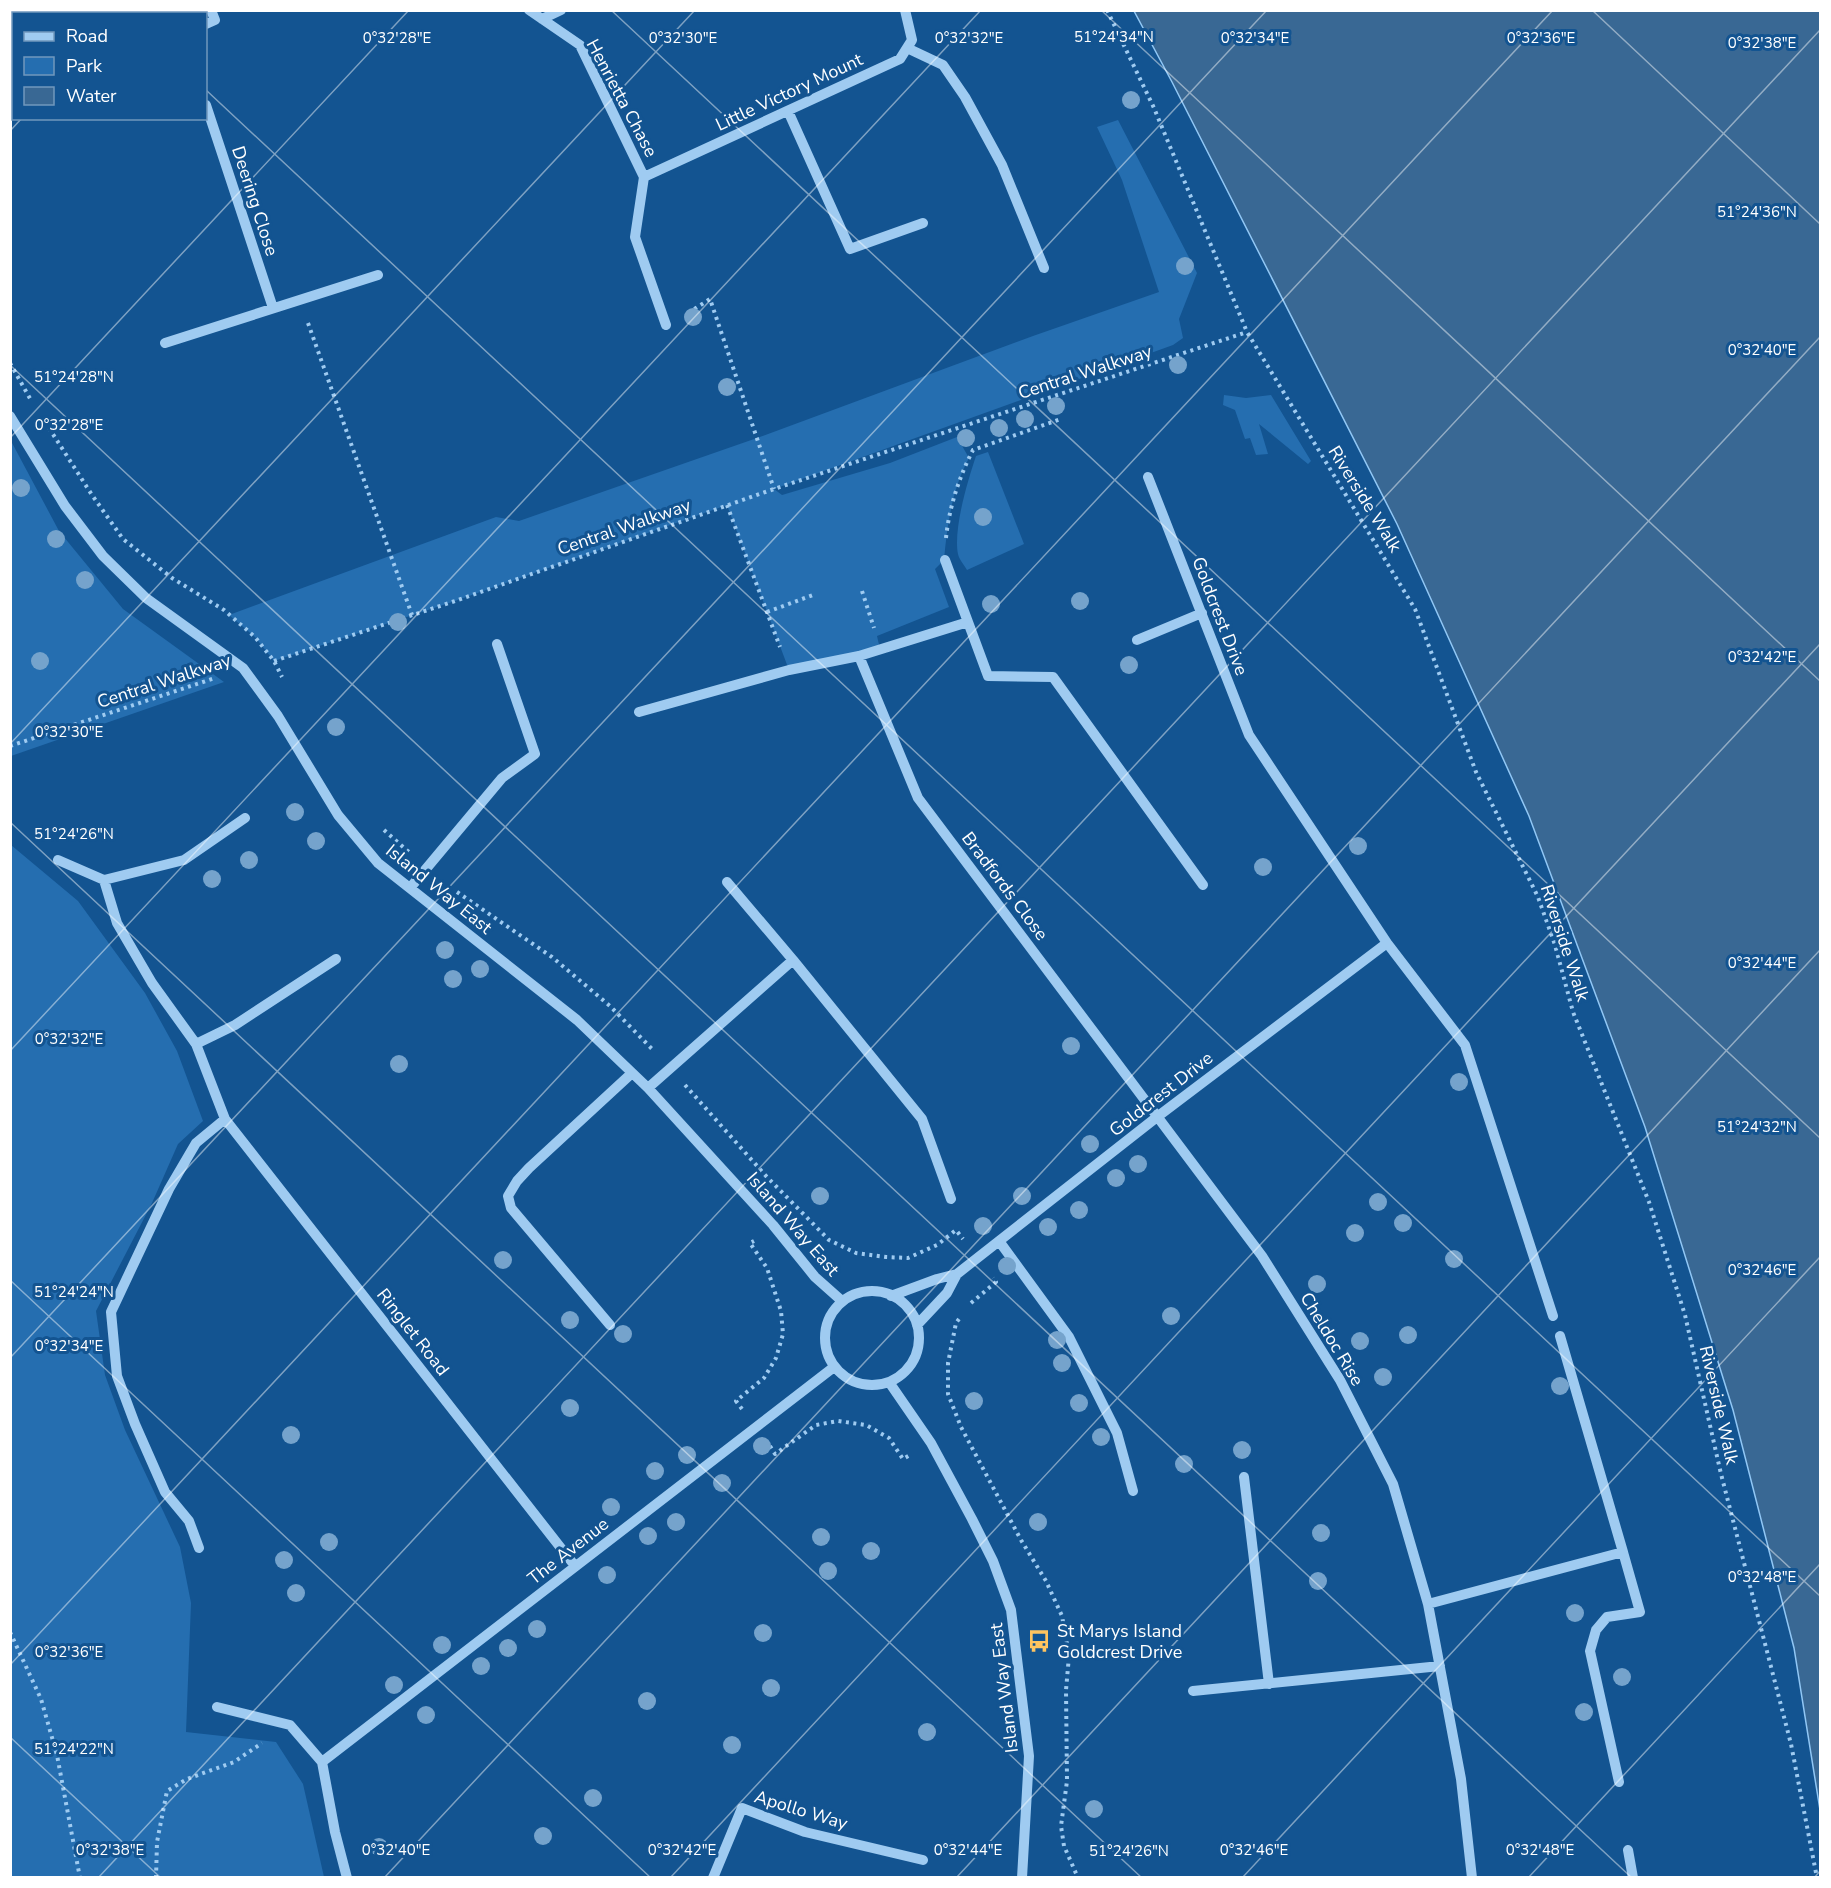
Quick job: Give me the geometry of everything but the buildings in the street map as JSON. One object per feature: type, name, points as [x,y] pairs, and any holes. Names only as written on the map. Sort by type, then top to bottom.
[{"type":"street","points":[[207,24],[215,20],[211,10]]},
{"type":"street","name":"Henrietta Chase","points":[[529,10],[580,45],[644,177],[635,237],[666,326]]},
{"type":"street","points":[[542,19],[561,10]]},
{"type":"street","points":[[905,10],[912,40],[907,48],[943,66],[965,97],[1002,165],[1044,268]]},
{"type":"street","name":"Little Victory Mount","points":[[644,177],[900,59],[907,48]]},
{"type":"street","name":"Deering Close","points":[[207,108],[273,308]]},
{"type":"street","points":[[788,111],[850,249],[923,223]]},
{"type":"street","points":[[165,343],[378,275]]},
{"type":"street","name":"Island Way East","points":[[10,416],[65,506],[103,556],[146,598],[243,668],[278,716],[338,815],[378,863],[577,1020],[648,1088],[774,1226],[815,1277],[842,1301]]},
{"type":"street","name":"Goldcrest Drive","points":[[1148,477],[1249,735],[1387,943],[1465,1045],[1553,1316]]},
{"type":"street","points":[[945,560],[988,676],[1053,677],[1203,885]]},
{"type":"street","points":[[1137,640],[1202,613]]},
{"type":"street","points":[[639,712],[789,670],[859,656],[968,622]]},
{"type":"street","points":[[410,888],[502,778],[535,754],[497,644]]},
{"type":"street","name":"Bradfords Close","points":[[859,656],[918,798],[1157,1117]]},
{"type":"street","points":[[58,860],[104,880],[184,860],[245,818]]},
{"type":"street","name":"Ringlet Road","points":[[104,880],[117,923],[152,983],[196,1044],[225,1119],[575,1566]]},
{"type":"street","points":[[727,882],[922,1119],[951,1199]]},
{"type":"street","name":"Goldcrest Drive","points":[[917,1325],[947,1293],[957,1274],[1157,1117],[1387,943]]},
{"type":"street","points":[[196,1044],[235,1025],[336,959]]},
{"type":"street","points":[[648,1088],[793,960]]},
{"type":"street","points":[[610,1325],[512,1208],[508,1196],[517,1181],[529,1168],[632,1073]]},
{"type":"street","name":"Cheldoc Rise","points":[[1157,1117],[1262,1256],[1340,1380],[1393,1484],[1428,1604],[1461,1779],[1472,1878]]},
{"type":"street","points":[[199,1548],[189,1521],[165,1492],[117,1376],[111,1312],[179,1170],[196,1143],[225,1119]]},
{"type":"street","points":[[999,1241],[1069,1337],[1117,1433],[1133,1491]]},
{"type":"street","name":"Goldcrest Drive","points":[[891,1296],[957,1274]]},
{"type":"street","name":"Island Way East","points":[[834,1366],[827,1354],[824,1339],[826,1325],[832,1311],[855,1293],[885,1292],[891,1296]]},
{"type":"street","points":[[834,1366],[845,1377],[859,1383],[874,1385],[889,1382],[902,1375],[911,1364],[917,1351],[919,1336],[917,1325],[909,1309],[891,1296]]},
{"type":"street","points":[[1560,1336],[1640,1612],[1607,1617],[1596,1630],[1590,1651],[1619,1782]]},
{"type":"street","name":"The Avenue","points":[[322,1762],[834,1366]]},
{"type":"street","name":"Island Way East","points":[[889,1382],[931,1443],[967,1509],[993,1561],[1011,1610],[1029,1756],[1022,1878]]},
{"type":"street","points":[[1244,1477],[1269,1684]]},
{"type":"street","points":[[1428,1604],[1623,1552]]},
{"type":"street","points":[[1193,1691],[1440,1666]]},
{"type":"street","points":[[217,1707],[290,1725],[322,1762],[335,1832],[347,1878]]},
{"type":"street","name":"Apollo Way","points":[[713,1878],[742,1808],[806,1832],[923,1860]]},
{"type":"street","points":[[1628,1850],[1633,1878]]},
{"type":"path","name":"Riverside Walk","points":[[1107,10],[1154,108],[1246,332],[1415,609],[1476,772],[1538,897],[1555,945],[1574,1012],[1649,1202],[1685,1315],[1721,1474],[1791,1744],[1817,1878]]},
{"type":"path","points":[[666,326],[710,299],[774,489]]},
{"type":"path","points":[[300,300],[411,615]]},
{"type":"path","name":"Central Walkway","points":[[10,746],[243,668],[274,661],[774,489],[1246,332]]},
{"type":"path","points":[[945,560],[949,517],[964,466],[973,450],[1061,420]]},
{"type":"path","points":[[727,505],[789,670]]},
{"type":"path","points":[[862,591],[880,649]]},
{"type":"path","points":[[767,612],[813,595]]},
{"type":"path","points":[[10,1632],[41,1699],[57,1755],[80,1878]]},
{"type":"path","points":[[156,1878],[157,1842],[167,1791],[187,1779],[234,1762],[290,1725]]},
{"type":"green space","points":[[1118,120],[1197,273],[1179,319],[1183,338],[1173,345],[774,489],[782,495],[890,463],[957,437],[969,458],[954,495],[944,560],[935,569],[949,607],[877,636],[880,649],[789,670],[727,505],[452,602],[274,661],[255,637],[229,615],[496,517],[519,521],[757,438],[1159,292],[1122,180],[1097,127]]},
{"type":"green space","points":[[1224,395],[1246,398],[1271,395],[1311,461],[1308,464],[1259,424],[1268,454],[1256,455],[1250,438],[1245,439],[1235,410],[1223,405]]},
{"type":"green space","points":[[11,441],[59,531],[123,609],[224,682],[11,756]]},
{"type":"green space","points":[[988,452],[1024,544],[967,570],[958,554],[959,518],[976,456]]},
{"type":"green space","points":[[11,845],[78,901],[145,993],[177,1051],[203,1121],[178,1144],[152,1203],[96,1311],[105,1375],[125,1430],[180,1547],[191,1603],[186,1732],[276,1742],[303,1784],[324,1877],[11,1877]]},
{"type":"water","points":[[1134,11],[1820,11],[1820,1810],[1794,1648],[1733,1410],[1645,1127],[1529,816],[1397,524]]},
{"type":"place","name":"St Marys Island Goldcrest Drive","points":[[1039,1641]]}]
